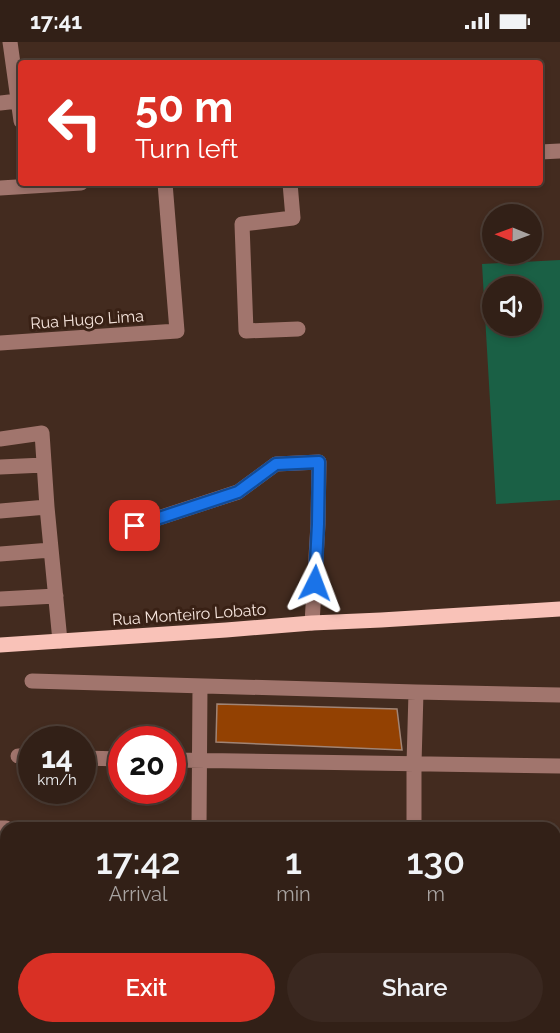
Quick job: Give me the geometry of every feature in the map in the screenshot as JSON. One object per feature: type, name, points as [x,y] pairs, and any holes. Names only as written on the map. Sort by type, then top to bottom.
[{"type":"main road","name":"Rua Monteiro Lobato","points":[[0,645],[312,622],[560,609]]},
{"type":"street","points":[[0,103],[18,101],[10,42]]},
{"type":"street","points":[[543,152],[560,151]]},
{"type":"street","points":[[0,188],[20,186]]},
{"type":"street","name":"Rua Hugo Lima","points":[[0,343],[177,332],[165,186]]},
{"type":"street","points":[[290,186],[293,218],[242,224],[246,331],[297,329]]},
{"type":"street","points":[[0,439],[42,433],[60,641]]},
{"type":"street","points":[[135,526],[238,492],[276,464],[319,462],[312,622]]},
{"type":"street","points":[[0,467],[44,465]]},
{"type":"street","points":[[0,511],[47,507]]},
{"type":"street","points":[[0,554],[51,550]]},
{"type":"street","points":[[0,599],[56,596]]},
{"type":"street","points":[[32,681],[560,695]]},
{"type":"street","points":[[199,822],[200,686]]},
{"type":"street","points":[[414,822],[416,692]]},
{"type":"street","points":[[186,760],[560,766]]},
{"type":"green space","points":[[560,260],[560,500],[496,504],[486,336],[542,336],[542,276],[483,276],[482,264],[542,264],[542,261]]},
{"type":"building","points":[[217,704],[397,709],[402,750],[216,742]]},
{"type":"route","points":[[135,526],[238,492],[276,464],[319,462],[315,583]]}]
